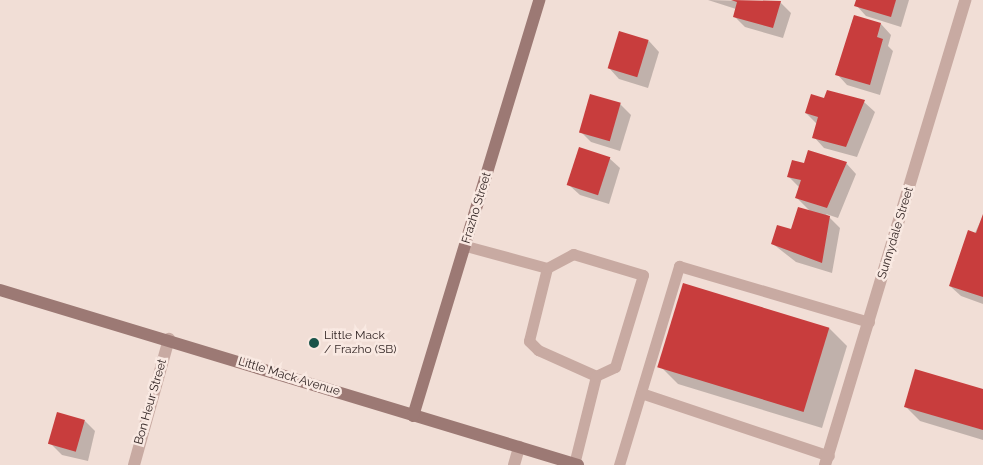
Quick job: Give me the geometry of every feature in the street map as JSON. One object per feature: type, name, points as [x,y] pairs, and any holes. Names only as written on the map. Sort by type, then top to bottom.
[{"type":"main road","name":"Frazho Street","points":[[413,416],[539,0]]},
{"type":"main road","name":"Little Mack Avenue","points":[[0,290],[169,339],[413,416],[576,464]]},
{"type":"street","name":"Sunnydale Street","points":[[827,461],[965,0]]},
{"type":"street","name":"Bon Heur Street","points":[[137,464],[169,339]]},
{"type":"street","points":[[514,465],[519,447]]},
{"type":"lane","points":[[466,246],[547,268],[573,254],[643,275],[615,366],[596,376],[576,464]]},
{"type":"lane","points":[[619,465],[679,266],[869,322]]},
{"type":"lane","points":[[547,268],[529,341],[538,350],[596,376]]},
{"type":"lane","points":[[641,394],[827,461]]},
{"type":"building","points":[[731,0],[781,1],[773,28],[733,17],[737,2]]},
{"type":"building","points":[[856,0],[896,0],[891,17],[854,6]]},
{"type":"building","points":[[854,15],[881,23],[877,37],[883,39],[870,85],[835,75]]},
{"type":"building","points":[[619,31],[649,40],[637,77],[608,68]]},
{"type":"building","points":[[827,90],[865,100],[846,147],[812,138],[818,117],[805,113],[811,94],[824,98]]},
{"type":"building","points":[[590,94],[621,103],[610,141],[579,132]]},
{"type":"building","points":[[579,147],[610,157],[598,195],[567,185]]},
{"type":"building","points":[[808,150],[847,162],[827,208],[795,198],[801,180],[787,177],[792,160],[804,163]]},
{"type":"building","points":[[798,207],[830,216],[822,263],[771,244],[777,225],[791,229]]},
{"type":"building","points":[[983,214],[983,297],[949,286],[968,230],[976,233]]},
{"type":"building","points":[[683,283],[829,328],[804,412],[657,367]]},
{"type":"building","points":[[915,369],[983,389],[983,430],[904,407]]},
{"type":"building","points":[[57,412],[85,420],[76,452],[48,444]]},
{"type":"place","name":"Little Mack / Frazho (SB)","points":[[314,343]]}]
